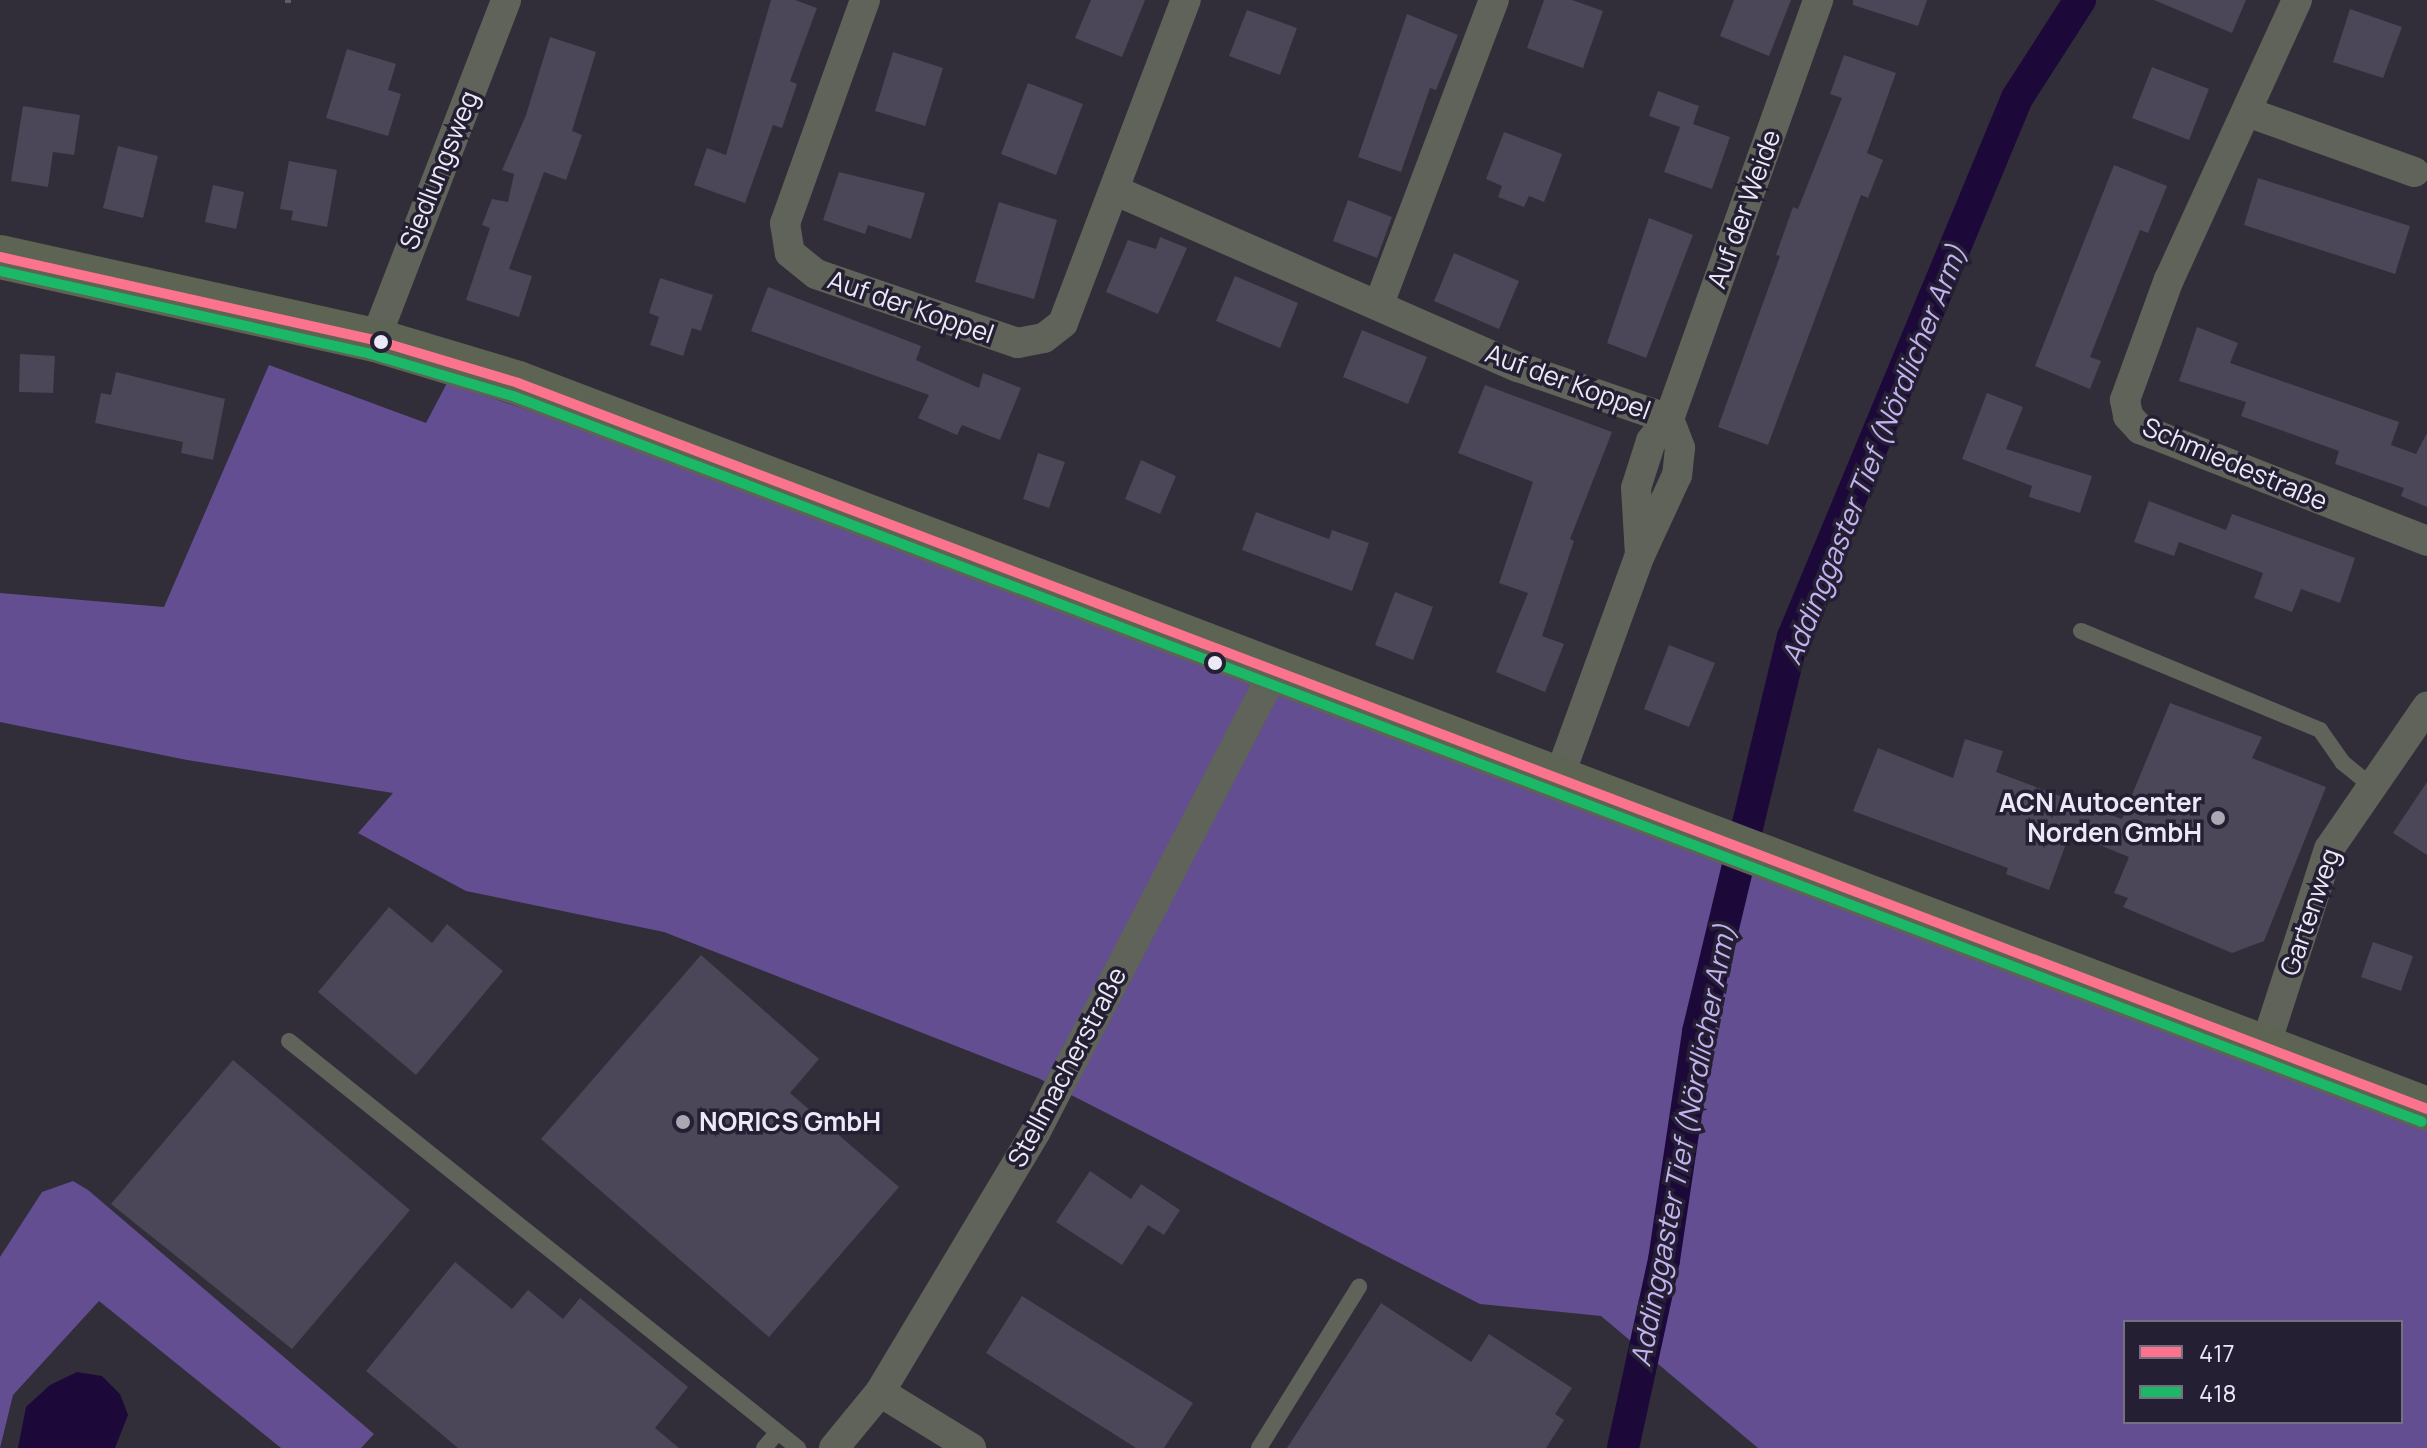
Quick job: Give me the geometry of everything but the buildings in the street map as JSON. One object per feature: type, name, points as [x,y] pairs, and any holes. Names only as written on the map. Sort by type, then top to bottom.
[{"type":"main road","points":[[0,257],[375,340],[518,383],[2427,1109]]},
{"type":"street","name":"Siedlungsweg","points":[[375,340],[506,0]]},
{"type":"street","name":"Auf der Koppel","points":[[865,0],[785,223],[790,253],[816,274],[1018,343],[1044,338],[1063,323],[1186,0]]},
{"type":"street","points":[[1379,304],[1494,0]]},
{"type":"street","name":"Auf der Weide","points":[[1558,780],[1640,555],[1636,488],[1651,441],[1669,419],[1818,0]]},
{"type":"street","name":"Schmiedestraße","points":[[2297,0],[2169,279],[2125,400],[2128,416],[2140,429],[2427,541]]},
{"type":"street","points":[[2247,112],[2415,172]]},
{"type":"street","name":"Auf der Koppel","points":[[1114,190],[1518,367],[1669,419]]},
{"type":"street","name":"Stellmacherstraße","points":[[834,1448],[880,1392],[1036,1131],[1275,670]]},
{"type":"street","name":"Gartenweg","points":[[2265,1047],[2329,849],[2427,707]]},
{"type":"street","points":[[880,1392],[971,1448]]},
{"type":"lane","points":[[2081,631],[2320,730],[2342,762],[2372,786]]},
{"type":"lane","points":[[289,1041],[798,1448]]},
{"type":"lane","points":[[1259,1448],[1359,1287]]},
{"type":"lane","points":[[764,1448],[778,1432]]},
{"type":"shaded area","points":[[269,365],[426,423],[447,383],[718,473],[2427,1129],[2427,1448],[1758,1448],[1601,1316],[1480,1304],[1038,1078],[664,932],[466,891],[358,833],[393,793],[187,760],[0,722],[0,593],[164,607]]},
{"type":"shaded area","points":[[73,1181],[88,1190],[374,1434],[361,1448],[281,1448],[99,1301],[13,1395],[0,1448],[0,1257],[42,1192]]},
{"type":"shaded area","points":[[77,1372],[102,1376],[120,1394],[128,1415],[115,1448],[18,1448],[26,1407],[50,1385]]},
{"type":"waterway","name":"Addinggaster Tief (Nördlicher Arm)","points":[[1623,1448],[1664,1260],[1698,1032],[1793,637],[2017,98],[2080,0]]},
{"type":"transit line","name":"417","points":[[0,257],[375,340],[518,383],[2427,1109]]},
{"type":"transit line","name":"418","points":[[0,271],[371,354],[513,396],[2422,1122]]},
{"type":"place","name":"ACN Autocenter Norden GmbH","points":[[2218,818]]},
{"type":"place","name":"NORICS GmbH","points":[[683,1122]]}]
